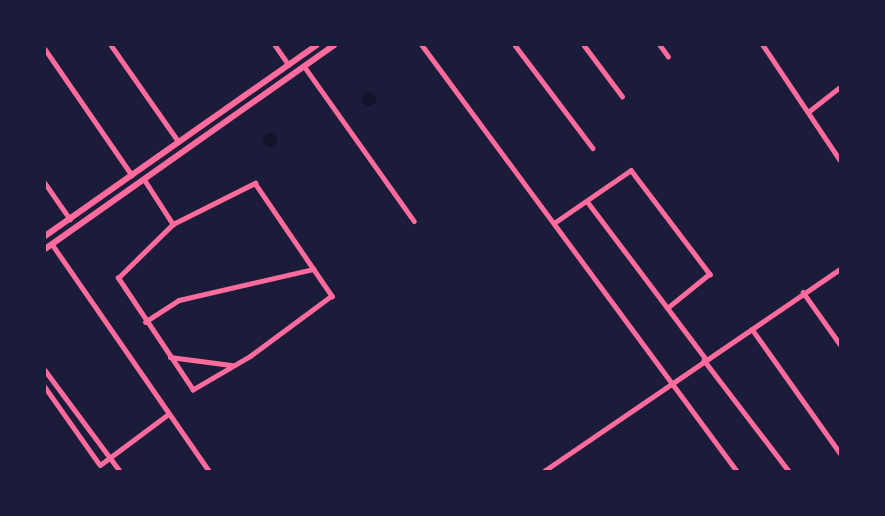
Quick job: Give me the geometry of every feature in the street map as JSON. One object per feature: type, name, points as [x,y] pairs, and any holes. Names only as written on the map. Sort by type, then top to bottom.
[{"type":"main road","points":[[45,249],[334,45]]},
{"type":"main road","points":[[46,234],[315,46]]},
{"type":"street","points":[[111,45],[179,142]]},
{"type":"street","points":[[275,45],[289,65]]},
{"type":"street","points":[[423,45],[737,471]]},
{"type":"street","points":[[515,45],[593,148]]},
{"type":"street","points":[[584,45],[622,96]]},
{"type":"street","points":[[660,45],[668,56]]},
{"type":"street","points":[[762,45],[840,160]]},
{"type":"street","points":[[45,49],[132,175]]},
{"type":"street","points":[[304,66],[414,221]]},
{"type":"street","points":[[807,112],[840,87]]},
{"type":"street","points":[[554,223],[631,170],[710,274],[669,308]]},
{"type":"street","points":[[144,179],[173,224]]},
{"type":"street","points":[[45,183],[70,219]]},
{"type":"street","points":[[255,183],[313,269],[330,300],[193,390],[118,278],[173,224],[255,183]]},
{"type":"street","points":[[587,201],[789,471]]},
{"type":"street","points":[[52,244],[167,415],[209,471]]},
{"type":"street","points":[[146,322],[179,300],[313,269]]},
{"type":"street","points":[[544,471],[803,292],[840,269]]},
{"type":"street","points":[[803,292],[840,344]]},
{"type":"street","points":[[752,329],[840,453]]},
{"type":"street","points":[[170,357],[232,365]]},
{"type":"street","points":[[45,369],[120,471]]},
{"type":"street","points":[[45,387],[100,465],[167,415]]},
{"type":"shaded area","points":[[369,92],[374,94],[376,99],[374,104],[369,106],[364,104],[362,99],[364,94]]},
{"type":"shaded area","points":[[267,133],[273,133],[277,140],[273,147],[267,147],[263,143],[263,137]]}]
